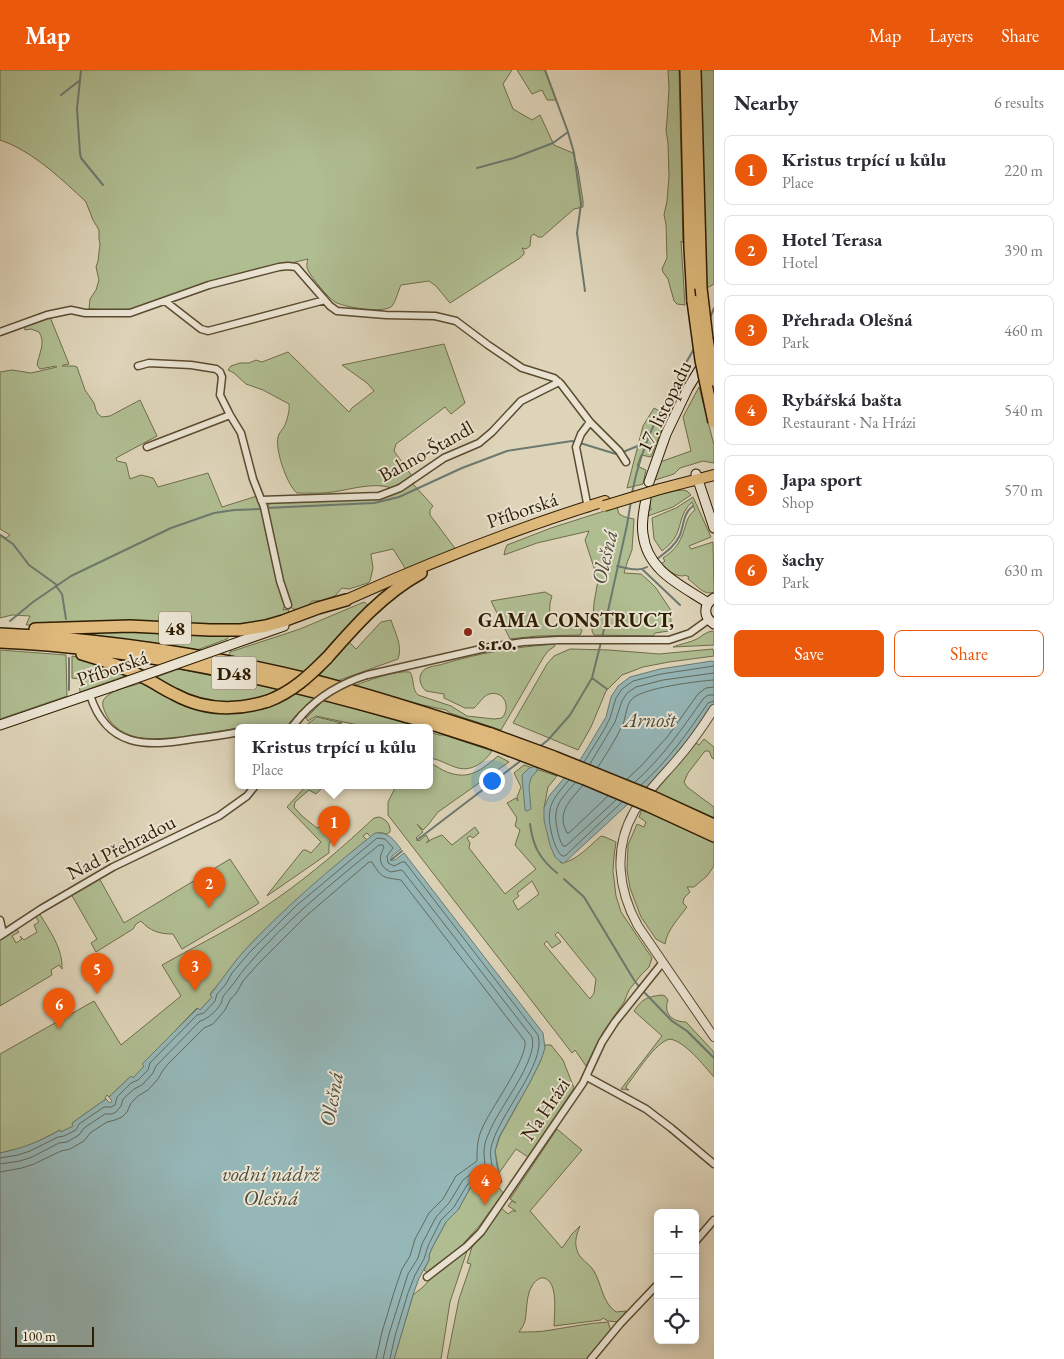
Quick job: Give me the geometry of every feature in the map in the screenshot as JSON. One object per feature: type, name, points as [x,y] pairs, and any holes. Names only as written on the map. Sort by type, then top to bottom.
[{"type":"highway","points":[[686,70],[693,301],[701,360],[714,422]]},
{"type":"highway","points":[[695,70],[701,288],[714,380]]},
{"type":"highway","points":[[13,643],[62,650],[110,663],[145,678],[174,695],[202,705],[240,707],[268,701],[281,696],[293,688],[327,658],[385,597],[421,573]]},
{"type":"highway","name":"48","points":[[0,632],[130,626],[241,630],[266,626],[346,600]]},
{"type":"highway","name":"D48","points":[[0,632],[119,644],[260,668],[405,706],[489,738]]},
{"type":"highway","name":"D48","points":[[0,642],[71,647],[117,653],[258,678],[489,738],[554,757],[651,802],[714,836]]},
{"type":"highway","name":"D48","points":[[651,802],[714,825]]},
{"type":"main road","name":"17. listopadu","points":[[650,482],[666,434],[688,388],[714,346]]},
{"type":"main road","name":"Příborská","points":[[0,725],[273,630],[495,538],[714,470]]},
{"type":"main road","name":"Příborská","points":[[696,477],[714,475]]},
{"type":"main road","points":[[696,477],[714,528]]},
{"type":"main road","points":[[646,499],[643,519],[645,547],[652,560],[663,573],[711,601],[705,612],[711,622]]},
{"type":"main road","name":"Příborská","points":[[346,600],[588,509]]},
{"type":"street","points":[[0,332],[47,315],[71,310],[85,313],[130,313],[209,286],[279,267],[296,267],[330,306],[337,311],[435,316],[456,321],[522,368],[554,378],[626,462]]},
{"type":"street","points":[[165,301],[201,329],[208,331],[325,300]]},
{"type":"street","points":[[138,366],[149,363],[191,365],[216,369],[220,372],[222,377],[220,395],[241,433],[253,479],[263,506],[280,581],[288,605]]},
{"type":"street","name":"Bahno-Štandl","points":[[263,506],[380,496],[400,488],[444,458],[478,443],[492,432],[521,401],[559,382]]},
{"type":"street","points":[[146,447],[230,415]]},
{"type":"street","points":[[588,509],[576,447],[581,434],[590,422]]},
{"type":"street","points":[[294,724],[315,702],[331,690],[352,680],[381,671],[506,644],[540,641],[669,640],[690,633],[711,622]]},
{"type":"street","points":[[90,695],[96,711],[112,730],[139,742],[163,744],[235,733]]},
{"type":"street","points":[[714,709],[685,750],[634,812],[624,837],[620,862],[624,892],[629,910],[714,1037]]},
{"type":"street","name":"Nad Přehradou","points":[[2,935],[41,909],[113,867],[219,816],[247,796],[253,789]]},
{"type":"street","points":[[0,920],[2,935]]},
{"type":"street","points":[[587,1075],[602,1042],[615,1022],[663,962]]},
{"type":"street","name":"Na Hrázi","points":[[427,1277],[466,1247],[481,1232],[587,1075],[589,1078],[646,1109],[714,1164]]},
{"type":"street","points":[[699,1237],[714,1220]]},
{"type":"street","points":[[590,1359],[654,1288]]},
{"type":"green space","points":[[0,70],[512,70],[503,84],[513,109],[532,120],[540,115],[554,145],[573,153],[578,169],[583,207],[574,209],[542,237],[534,234],[531,236],[530,246],[526,249],[522,248],[524,254],[520,258],[450,303],[436,286],[429,281],[401,285],[392,306],[388,308],[373,310],[339,304],[328,296],[312,277],[307,267],[308,259],[216,281],[134,311],[89,309],[90,299],[96,290],[99,280],[96,267],[100,244],[99,230],[86,202],[73,190],[34,157],[0,140]]},
{"type":"green space","points":[[517,70],[545,70],[556,100],[547,100],[542,90],[532,94]]},
{"type":"green space","points":[[668,70],[679,70],[683,243],[681,241],[685,305],[677,304],[674,301],[668,279],[662,269],[667,258],[664,215],[669,176],[666,130],[669,89]]},
{"type":"green space","points":[[700,70],[714,70],[714,284],[707,288],[704,243]]},
{"type":"green space","points":[[50,317],[69,364],[62,366],[77,367],[85,390],[94,403],[98,414],[102,417],[110,416],[140,400],[157,436],[116,458],[117,461],[126,463],[130,479],[141,475],[153,478],[158,487],[208,473],[222,507],[257,496],[262,507],[278,586],[285,605],[283,610],[288,609],[289,615],[232,627],[108,622],[26,625],[30,616],[12,615],[0,618],[0,534],[6,538],[10,535],[0,529],[0,372],[12,370],[31,373],[57,367],[40,369],[37,365],[42,344],[41,336],[39,332],[31,329],[25,330],[24,326]]},
{"type":"green space","points":[[444,344],[465,403],[451,414],[445,407],[396,444],[394,451],[412,476],[392,488],[370,486],[328,493],[297,493],[289,483],[278,450],[278,436],[287,419],[289,404],[263,390],[246,384],[228,370],[231,366],[240,363],[249,363],[256,360],[262,362],[288,352],[349,412],[374,391],[367,383],[342,365]]},
{"type":"green space","points":[[699,387],[714,445],[714,463],[703,461],[680,468],[674,474],[655,480],[660,462],[691,451],[683,417]]},
{"type":"green space","points":[[654,408],[663,413],[662,429],[651,457],[641,455],[637,466],[646,470],[643,484],[627,488],[643,426]]},
{"type":"green space","points":[[413,484],[433,506],[430,510],[430,515],[457,551],[407,571],[393,549],[371,554],[373,568],[368,583],[349,589],[342,588],[335,596],[321,601],[312,601],[301,609],[293,609],[290,606],[279,569],[266,507],[272,502],[369,500],[390,496]]},
{"type":"green space","points":[[682,490],[687,491],[691,495],[673,507],[648,516],[649,510],[652,509],[650,507],[650,497]]},
{"type":"green space","points":[[693,497],[711,537],[689,546],[691,549],[713,542],[714,592],[710,593],[700,589],[688,579],[689,577],[674,574],[661,564],[665,561],[663,558],[674,549],[680,540],[688,518],[695,510],[692,502],[685,511],[677,534],[670,544],[662,551],[654,539],[652,518],[676,508]]},
{"type":"green space","points":[[617,507],[619,514],[634,519],[632,550],[624,573],[641,574],[656,588],[672,612],[669,631],[655,633],[653,636],[594,635],[592,631],[594,603],[598,580],[585,540],[589,531],[537,543],[504,555],[507,545],[551,528]]},
{"type":"green space","points":[[545,592],[552,596],[549,625],[579,626],[582,631],[580,635],[510,639],[491,601]]},
{"type":"green space","points":[[364,602],[368,605],[304,672],[229,656],[230,652],[300,629]]},
{"type":"green space","points":[[391,620],[400,649],[398,659],[337,681],[319,676],[349,642],[356,649],[381,622]]},
{"type":"green space","points":[[124,631],[229,636],[227,639],[197,650],[80,633]]},
{"type":"green space","points":[[712,631],[714,632],[714,645],[673,647],[697,639]]},
{"type":"green space","points":[[554,644],[555,646],[543,658],[501,730],[446,710],[353,686],[390,674],[410,672],[414,690],[418,695],[451,706],[467,716],[502,718],[506,709],[503,697],[495,693],[489,694],[474,708],[465,708],[444,698],[444,694],[426,691],[420,681],[422,672],[430,667],[484,654]]},
{"type":"green space","points":[[570,649],[659,654],[713,649],[714,656],[643,667],[622,675],[606,691],[591,727],[578,750],[513,723],[547,664],[554,656]]},
{"type":"green space","points":[[0,650],[66,655],[67,696],[0,719]]},
{"type":"green space","points":[[72,656],[94,661],[125,676],[80,692],[79,679],[72,678]]},
{"type":"green space","points":[[179,669],[281,690],[250,700],[218,703],[180,694],[151,679]]},
{"type":"green space","points":[[141,683],[180,703],[205,711],[294,693],[314,698],[289,724],[235,724],[235,729],[155,740],[130,735],[109,720],[103,706],[104,700],[112,692]]},
{"type":"green space","points":[[324,700],[410,724],[353,724],[316,716],[308,721],[306,718]]},
{"type":"green space","points":[[317,717],[342,723],[338,724],[307,724]]},
{"type":"green space","points":[[433,733],[492,751],[481,763],[466,769],[455,767],[433,759]]},
{"type":"green space","points":[[704,739],[714,747],[714,759],[709,751],[705,751],[688,773],[684,782],[687,787],[714,807],[714,818],[655,792],[696,743],[699,745]]},
{"type":"green space","points":[[498,756],[509,762],[438,812],[423,830],[417,824],[423,832],[416,838],[419,841],[426,835],[429,840],[426,843],[442,835],[452,845],[475,827],[479,833],[473,838],[470,836],[467,838],[470,843],[469,848],[505,894],[536,869],[515,845],[520,830],[515,826],[517,818],[507,803],[516,798],[518,801],[517,797],[521,787],[514,773],[524,765],[557,776],[548,787],[544,808],[561,863],[578,856],[601,836],[616,842],[613,871],[616,896],[621,912],[652,958],[649,967],[629,990],[624,1002],[603,1032],[586,1066],[575,1050],[572,1053],[388,815],[388,802],[394,789],[433,789],[433,765],[447,772],[462,775],[481,769]],"holes":[[[532,881],[539,894],[518,910],[513,901],[519,896],[517,893]],[[558,932],[596,979],[594,993],[590,999],[544,944],[547,941],[552,948],[561,942],[555,935]]]},
{"type":"green space","points":[[303,789],[321,789],[316,794],[309,790],[295,802],[294,807],[317,828],[326,826],[333,828],[334,836],[329,844],[329,853],[267,896],[303,850],[311,853],[321,842],[287,807]]},
{"type":"green space","points":[[642,810],[714,842],[714,866],[707,876],[694,887],[687,887],[690,892],[684,898],[683,903],[687,907],[671,929],[665,944],[656,939],[641,917],[630,888],[627,870],[628,845],[637,824],[644,827],[646,822],[639,817]]},
{"type":"green space","points":[[379,817],[388,823],[390,832],[387,834],[376,833],[371,837],[367,833],[363,836],[367,840],[320,879],[260,934],[241,954],[210,994],[212,997],[200,1010],[197,1008],[143,1064],[145,1066],[133,1078],[131,1076],[109,1097],[107,1095],[106,1099],[72,1123],[74,1126],[61,1132],[60,1130],[29,1146],[0,1153],[0,1054],[94,1001],[121,1045],[181,996],[162,965],[236,924],[292,888],[340,849],[374,818]]},
{"type":"green space","points":[[230,859],[259,903],[182,949],[173,934],[155,931],[141,921],[133,929],[96,952],[91,943],[97,939],[71,894],[99,878],[124,923]]},
{"type":"green space","points":[[39,913],[58,947],[62,969],[59,965],[51,970],[52,975],[0,1006],[0,938],[16,928],[19,932],[12,936],[16,943],[22,939],[20,936],[24,940],[37,932],[34,925],[39,922],[35,916]]},
{"type":"green space","points":[[662,995],[668,1000],[667,1009],[670,1016],[681,1022],[686,1022],[714,1052],[714,1077],[688,1049],[670,1039],[658,1046],[647,1059],[627,1085],[626,1088],[629,1090],[621,1089],[662,1036],[634,1011],[646,999]]},
{"type":"green space","points":[[545,1045],[551,1045],[563,1060],[574,1088],[528,1157],[516,1149],[499,1173],[495,1151],[500,1136],[541,1060]]},
{"type":"green space","points":[[557,1129],[582,1150],[530,1211],[562,1248],[580,1226],[576,1241],[578,1253],[597,1276],[611,1308],[616,1312],[626,1311],[619,1322],[608,1321],[603,1318],[601,1320],[554,1326],[554,1292],[549,1281],[540,1278],[530,1290],[525,1321],[519,1332],[543,1331],[608,1322],[611,1331],[587,1359],[447,1359],[459,1299],[471,1264],[467,1263],[474,1241],[500,1207],[508,1214],[516,1211],[508,1206],[512,1201],[516,1203],[510,1199]]},
{"type":"green space","points":[[481,1180],[494,1184],[503,1193],[480,1225],[462,1245],[427,1272],[424,1270],[429,1260],[429,1255],[446,1222],[458,1210],[470,1188]]},
{"type":"green space","points":[[468,1248],[450,1302],[441,1359],[394,1359],[413,1295],[436,1273]]},
{"type":"water","name":"Arnošt","points":[[714,662],[714,703],[682,748],[654,780],[562,863],[555,857],[550,845],[544,820],[544,808],[549,796],[582,757],[606,717],[611,697],[618,686],[630,677],[660,669]]},
{"type":"water","points":[[537,766],[537,771],[531,778],[529,786],[531,809],[527,811],[525,810],[522,775],[529,768]]},
{"type":"water","name":"vodní nádrž Olešná","points":[[375,833],[387,835],[398,845],[401,849],[392,856],[392,860],[395,860],[404,853],[543,1033],[545,1048],[529,1084],[499,1137],[495,1151],[502,1182],[498,1186],[492,1182],[481,1180],[470,1188],[458,1210],[446,1222],[419,1278],[394,1359],[0,1359],[0,1153],[31,1144],[60,1130],[61,1132],[73,1126],[72,1123],[106,1099],[110,1103],[112,1101],[109,1097],[131,1076],[133,1078],[144,1066],[142,1064],[198,1008],[200,1010],[212,997],[210,995],[231,966],[260,934],[341,860]]},
{"type":"waterway","points":[[81,70],[77,109],[80,153],[81,158],[103,185]]},
{"type":"waterway","points":[[545,70],[574,153],[581,204],[577,233],[585,291]]},
{"type":"waterway","points":[[61,95],[79,81]]},
{"type":"waterway","points":[[477,168],[514,158],[553,143],[568,132]]},
{"type":"waterway","name":"Olešná","points":[[710,318],[714,308]]},
{"type":"waterway","name":"Olešná","points":[[632,493],[636,473],[649,435],[695,347]]},
{"type":"waterway","points":[[266,508],[374,503],[399,497],[462,468],[507,451],[575,442]]},
{"type":"waterway","points":[[580,443],[618,453]]},
{"type":"waterway","points":[[623,452],[645,443]]},
{"type":"waterway","name":"Olešná","points":[[602,638],[631,501]]},
{"type":"waterway","points":[[657,559],[676,542],[686,516],[693,506]]},
{"type":"waterway","points":[[10,621],[33,602],[71,576],[171,528],[214,513],[261,509]]},
{"type":"waterway","points":[[0,535],[13,544],[29,565],[57,585]]},
{"type":"waterway","points":[[617,566],[629,569],[647,567]]},
{"type":"waterway","points":[[642,569],[680,605]]},
{"type":"waterway","points":[[56,586],[62,594],[66,619]]},
{"type":"waterway","name":"Olešná","points":[[538,748],[548,740],[570,715],[592,678],[601,642]]},
{"type":"waterway","points":[[69,658],[69,690]]},
{"type":"waterway","points":[[592,678],[607,689]]},
{"type":"waterway","name":"Olešná","points":[[417,840],[523,759]]},
{"type":"waterway","points":[[530,824],[538,852],[557,873]]},
{"type":"waterway","name":"Olešná","points":[[391,860],[402,851]]},
{"type":"waterway","points":[[564,879],[584,897],[640,988]]},
{"type":"waterway","points":[[643,991],[672,1021],[687,1031],[714,1058]]},
{"type":"place","name":"GAMA CONSTRUCT, s.r.o.","points":[[468,632]]},
{"type":"place","name":"Kristus trpící u kůlu","points":[[334,847]]},
{"type":"place","name":"Hotel Terasa","points":[[209,908]]},
{"type":"place","name":"Přehrada Olešná","points":[[195,991]]},
{"type":"place","name":"Japa sport","points":[[97,994]]},
{"type":"place","name":"šachy","points":[[59,1029]]},
{"type":"place","name":"Rybářská bašta","points":[[485,1205]]}]
